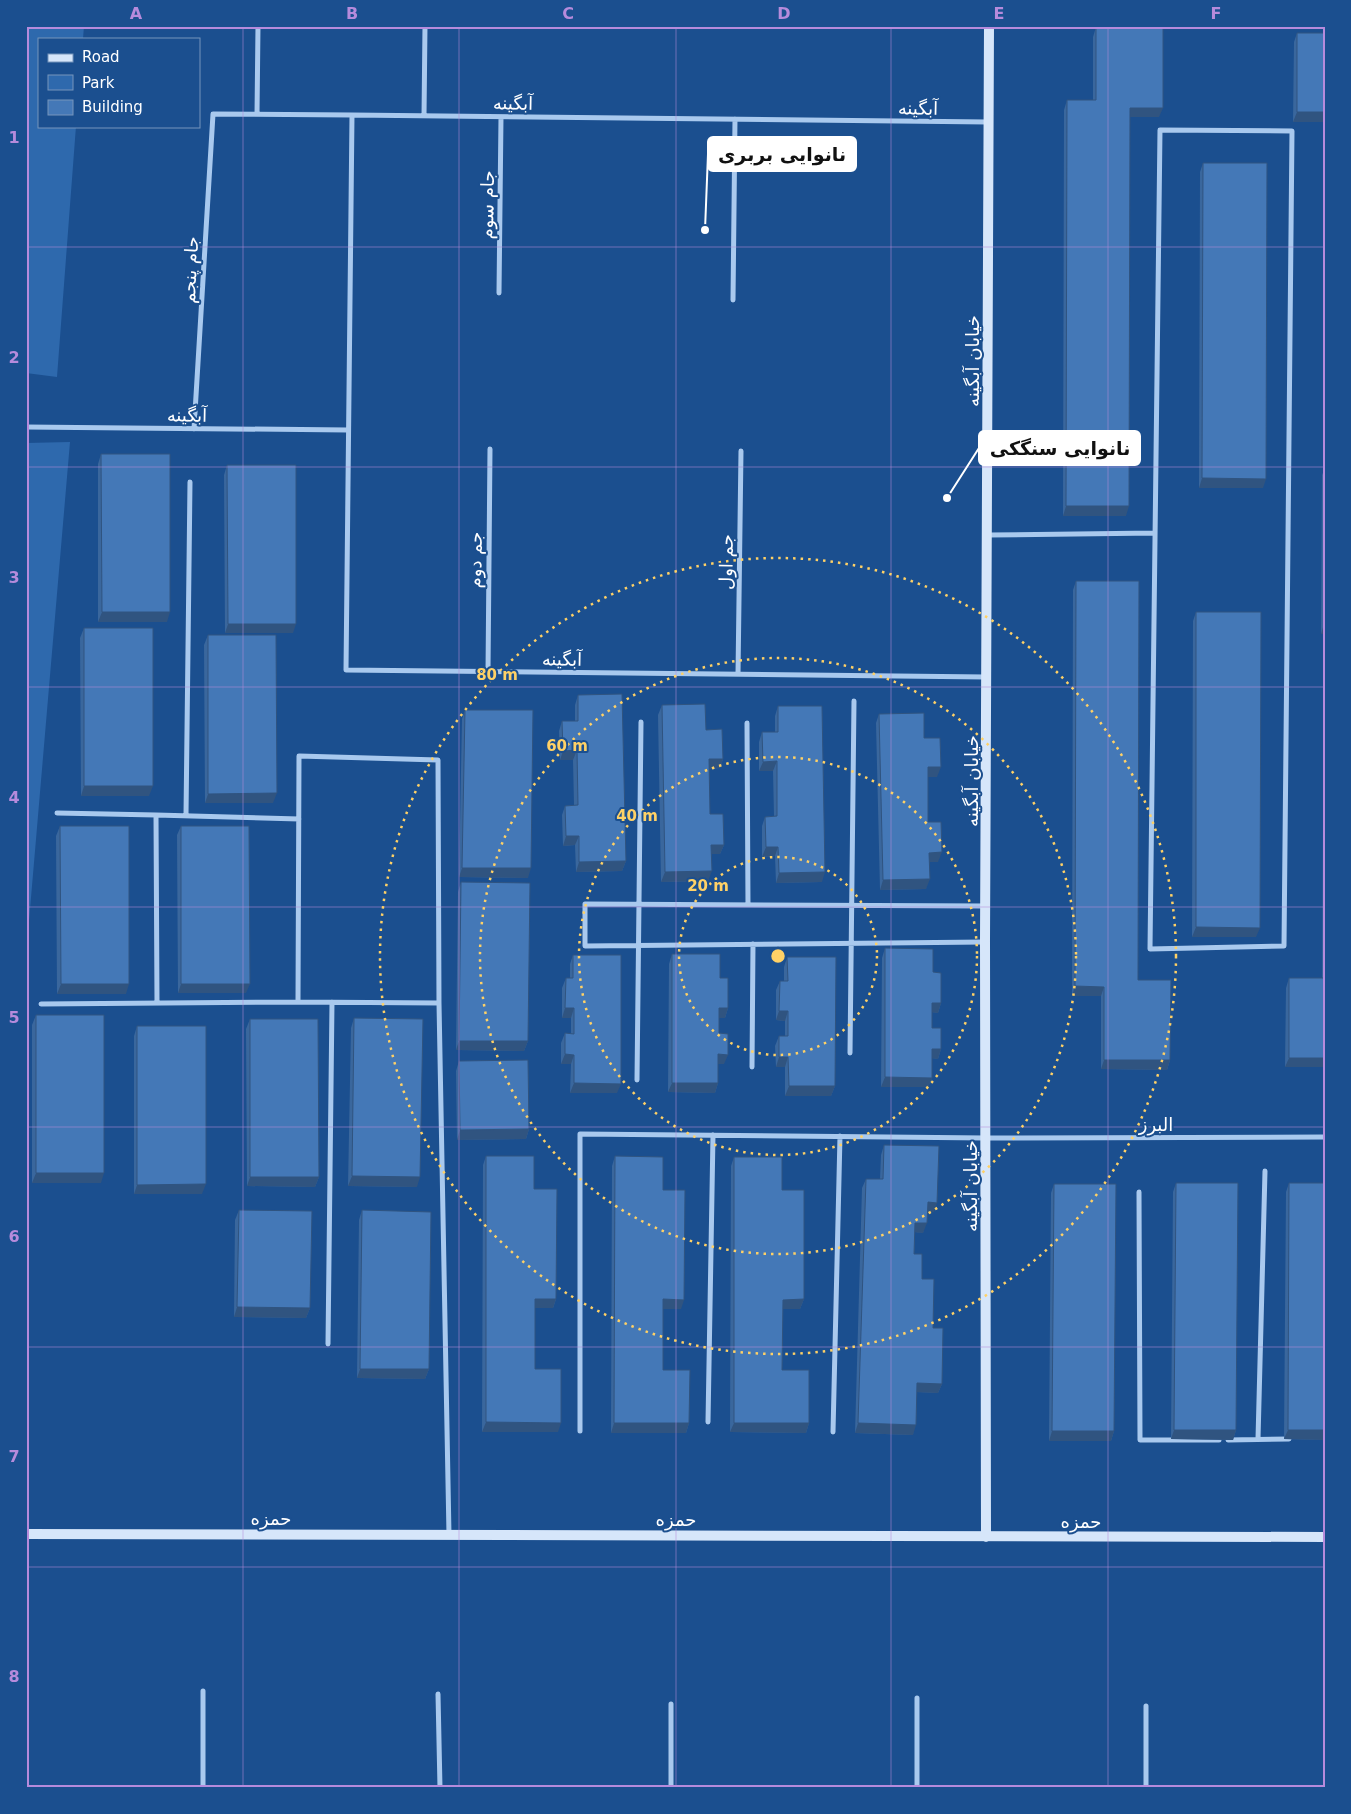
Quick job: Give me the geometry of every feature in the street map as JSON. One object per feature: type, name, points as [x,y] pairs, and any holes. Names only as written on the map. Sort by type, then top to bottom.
[{"type":"street","points":[[258,26],[257,114],[352,115]]},
{"type":"street","points":[[424,116],[425,26]]},
{"type":"street","name":"خیابان آبگینه","points":[[986,1536],[985,942],[987,906],[988,677],[989,26]]},
{"type":"street","name":"جام پنجم","points":[[194,428],[213,114],[257,114]]},
{"type":"street","name":"آبگینه","points":[[988,677],[346,670],[352,115],[989,122]]},
{"type":"street","name":"جام سوم","points":[[499,293],[501,117]]},
{"type":"street","points":[[733,300],[735,119]]},
{"type":"street","points":[[1160,130],[1292,131],[1284,946],[1150,949],[1155,533],[1160,130]]},
{"type":"street","name":"آبگینه","points":[[26,427],[348,430]]},
{"type":"street","name":"جم دوم","points":[[488,672],[490,449]]},
{"type":"street","name":"جم اول","points":[[738,674],[741,451]]},
{"type":"street","points":[[186,815],[190,482]]},
{"type":"street","points":[[988,535],[1155,533]]},
{"type":"street","points":[[850,1053],[854,701]]},
{"type":"street","points":[[637,1080],[641,722]]},
{"type":"street","points":[[747,723],[748,905]]},
{"type":"street","points":[[298,1002],[299,756],[438,760],[439,1003],[450,1535]]},
{"type":"street","points":[[57,813],[299,819]]},
{"type":"street","points":[[156,815],[157,1003]]},
{"type":"street","points":[[985,942],[585,946],[585,904],[987,906]]},
{"type":"street","points":[[752,1067],[753,944]]},
{"type":"street","points":[[328,1344],[332,1002]]},
{"type":"street","points":[[41,1004],[439,1003]]},
{"type":"street","name":"البرز","points":[[580,1431],[580,1134],[986,1138],[1325,1137]]},
{"type":"street","points":[[708,1422],[713,1135]]},
{"type":"street","points":[[833,1432],[840,1136]]},
{"type":"street","points":[[1258,1440],[1265,1172]]},
{"type":"street","points":[[1139,1192],[1140,1440],[1296,1439]]},
{"type":"street","name":"حمزه","points":[[26,1534],[1325,1537]]},
{"type":"street","points":[[203,1691],[203,1788]]},
{"type":"street","points":[[438,1694],[440,1788]]},
{"type":"street","points":[[917,1698],[917,1788]]},
{"type":"street","points":[[671,1704],[671,1788]]},
{"type":"street","points":[[1146,1706],[1146,1788]]},
{"type":"green space","points":[[26,26],[84,26],[83,38],[38,38],[38,128],[76,128],[57,377],[26,373]]},
{"type":"green space","points":[[70,442],[26,956],[26,443]]},
{"type":"building","points":[[1096,27],[1163,27],[1163,108],[1130,108],[1129,506],[1066,506],[1067,100],[1096,100]]},
{"type":"building","points":[[1297,33],[1325,33],[1325,112],[1297,112]]},
{"type":"building","points":[[1203,163],[1267,163],[1266,479],[1202,478]]},
{"type":"building","points":[[101,454],[170,454],[170,612],[102,612]]},
{"type":"building","points":[[227,465],[296,465],[296,624],[228,624]]},
{"type":"building","points":[[1325,562],[1325,624],[1324,624]]},
{"type":"building","points":[[1076,581],[1139,581],[1138,980],[1171,980],[1170,1060],[1104,1060],[1104,987],[1075,986]]},
{"type":"building","points":[[1196,612],[1261,612],[1260,928],[1196,927]]},
{"type":"building","points":[[84,628],[153,628],[153,786],[84,786]]},
{"type":"building","points":[[208,635],[276,635],[277,793],[208,794]]},
{"type":"building","points":[[622,694],[626,861],[579,862],[579,836],[566,836],[565,806],[578,805],[577,750],[563,751],[562,721],[578,721],[578,695]]},
{"type":"building","points":[[705,704],[706,730],[722,729],[723,759],[709,759],[710,814],[723,814],[724,845],[711,845],[712,871],[665,872],[662,705]]},
{"type":"building","points":[[778,706],[822,706],[825,872],[779,873],[778,847],[766,847],[765,817],[777,816],[777,761],[763,762],[762,732],[778,732]]},
{"type":"building","points":[[465,710],[533,710],[531,868],[462,868]]},
{"type":"building","points":[[924,713],[924,738],[940,738],[941,767],[928,767],[928,822],[941,822],[942,852],[929,853],[930,879],[883,880],[879,714]]},
{"type":"building","points":[[60,826],[129,826],[129,984],[61,984]]},
{"type":"building","points":[[181,826],[249,826],[250,984],[181,984]]},
{"type":"building","points":[[461,882],[530,883],[528,1041],[459,1041]]},
{"type":"building","points":[[885,948],[933,949],[933,972],[941,973],[941,1003],[932,1003],[932,1028],[941,1028],[941,1049],[932,1049],[932,1078],[885,1077]]},
{"type":"building","points":[[672,954],[720,954],[720,978],[728,978],[728,1008],[719,1008],[719,1033],[728,1034],[728,1055],[718,1054],[718,1083],[672,1083]]},
{"type":"building","points":[[573,955],[621,955],[621,1084],[574,1083],[574,1055],[565,1054],[565,1033],[574,1034],[574,1008],[565,1008],[566,978],[573,978]]},
{"type":"building","points":[[787,957],[836,957],[835,1086],[789,1086],[788,1057],[779,1057],[779,1036],[788,1036],[788,1011],[779,1011],[780,981],[788,981]]},
{"type":"building","points":[[1289,978],[1325,978],[1325,1058],[1289,1058]]},
{"type":"building","points":[[36,1015],[104,1015],[104,1173],[36,1173]]},
{"type":"building","points":[[354,1018],[423,1019],[420,1177],[352,1176]]},
{"type":"building","points":[[250,1019],[318,1019],[319,1177],[250,1177]]},
{"type":"building","points":[[137,1026],[206,1026],[206,1184],[137,1185]]},
{"type":"building","points":[[528,1060],[529,1129],[460,1130],[459,1061]]},
{"type":"building","points":[[884,1145],[939,1146],[937,1203],[928,1202],[927,1223],[915,1223],[914,1254],[922,1254],[922,1279],[934,1279],[933,1328],[943,1328],[942,1384],[917,1383],[916,1425],[858,1423],[866,1179],[883,1179]]},
{"type":"building","points":[[486,1156],[534,1156],[534,1189],[557,1189],[556,1299],[535,1299],[535,1369],[561,1369],[561,1423],[486,1422]]},
{"type":"building","points":[[615,1156],[663,1157],[663,1190],[685,1190],[684,1300],[663,1299],[663,1370],[690,1370],[689,1423],[614,1423]]},
{"type":"building","points":[[734,1157],[782,1157],[782,1190],[804,1190],[804,1299],[783,1300],[782,1370],[809,1370],[809,1423],[734,1423]]},
{"type":"building","points":[[1176,1183],[1238,1183],[1236,1430],[1174,1430]]},
{"type":"building","points":[[1289,1183],[1325,1183],[1325,1430],[1288,1430]]},
{"type":"building","points":[[1054,1184],[1116,1184],[1114,1431],[1052,1431]]},
{"type":"building","points":[[239,1210],[312,1211],[310,1308],[237,1307]]},
{"type":"building","points":[[362,1210],[431,1212],[429,1369],[360,1369]]},
{"type":"place","name":"نانوایی بربری","points":[[705,230]]},
{"type":"place","name":"نانوایی سنگکی","points":[[947,498]]}]
